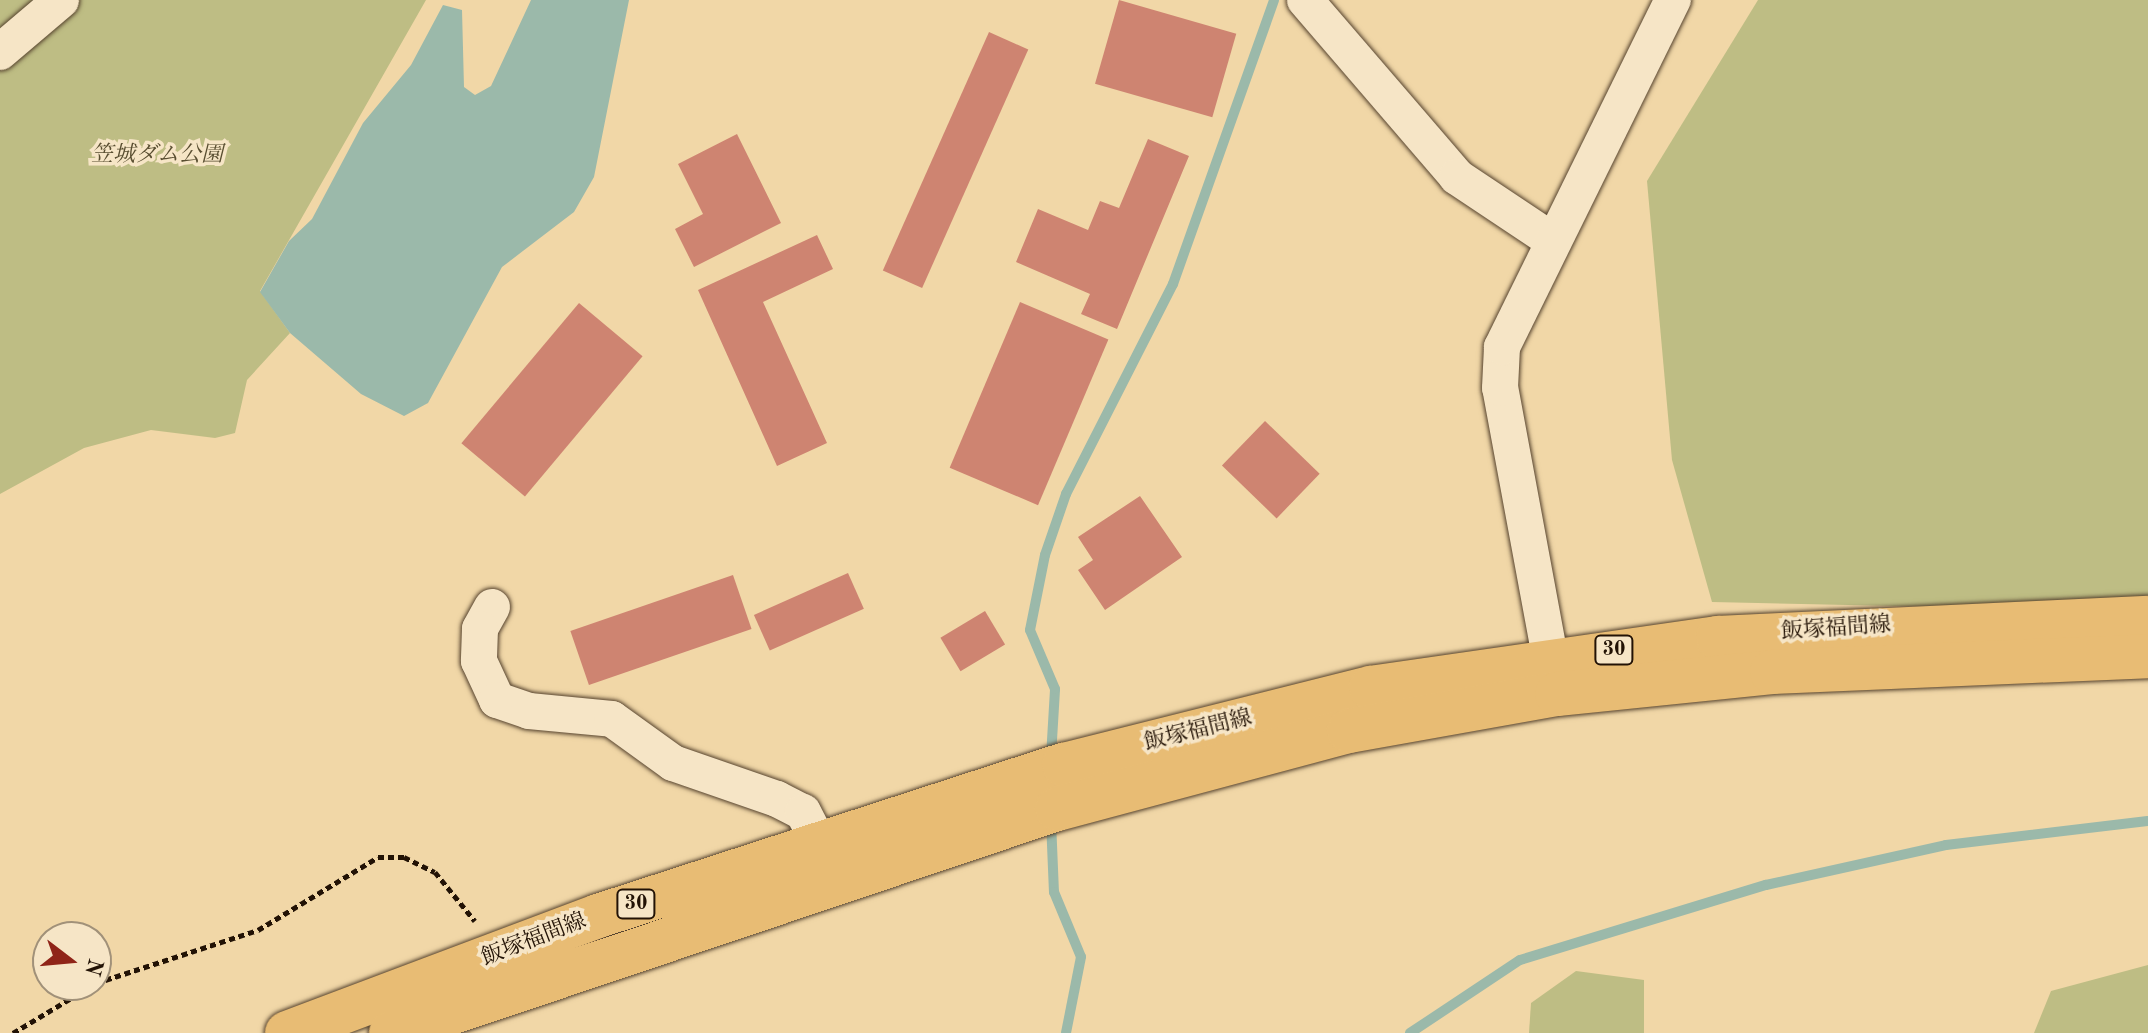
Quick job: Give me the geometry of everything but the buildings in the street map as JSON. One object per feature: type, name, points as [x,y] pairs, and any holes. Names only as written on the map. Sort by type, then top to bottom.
[{"type":"main road","name":"飯塚福間線","points":[[1554,676],[1889,625],[2148,618]]},
{"type":"main road","name":"飯塚福間線","points":[[287,1033],[501,952],[830,862],[1371,688],[1554,676],[2148,656]]},
{"type":"main road","name":"飯塚福間線","points":[[391,1033],[830,862]]},
{"type":"street","points":[[0,52],[61,0]]},
{"type":"street","points":[[1305,0],[1457,177],[1553,241]]},
{"type":"street","points":[[1554,676],[1500,388],[1502,347],[1673,0]]},
{"type":"street","points":[[492,607],[480,629],[479,661],[497,700],[529,711],[612,719],[673,763],[803,812],[830,862]]},
{"type":"path","points":[[112,978],[258,930],[378,857],[404,857],[435,872],[501,952]]},
{"type":"path","points":[[13,1033],[66,1001]]},
{"type":"green space","name":"笠城ダム公園","points":[[0,0],[426,0],[260,291],[290,333],[247,380],[235,433],[215,438],[151,430],[84,448],[0,494]]},
{"type":"green space","points":[[1758,0],[2148,0],[2148,598],[1941,607],[1712,602],[1672,460],[1647,181]]},
{"type":"green space","points":[[2148,965],[2148,1033],[2034,1033],[2051,991]]},
{"type":"green space","points":[[1576,971],[1644,980],[1644,1033],[1529,1033],[1531,1003]]},
{"type":"shaded area","points":[[531,0],[629,0],[594,177],[574,212],[502,267],[428,403],[404,416],[361,394],[290,333],[260,292],[289,241],[312,219],[363,123],[411,65],[443,5],[462,10],[464,87],[475,95],[491,86]]},
{"type":"waterway","points":[[1051,757],[1055,689],[1030,630],[1045,555],[1066,494],[1173,284],[1274,0]]},
{"type":"waterway","points":[[1051,821],[1054,892],[1081,957],[1066,1033]]},
{"type":"waterway","points":[[1410,1033],[1520,960],[1766,885],[1946,845],[2148,821]]}]
